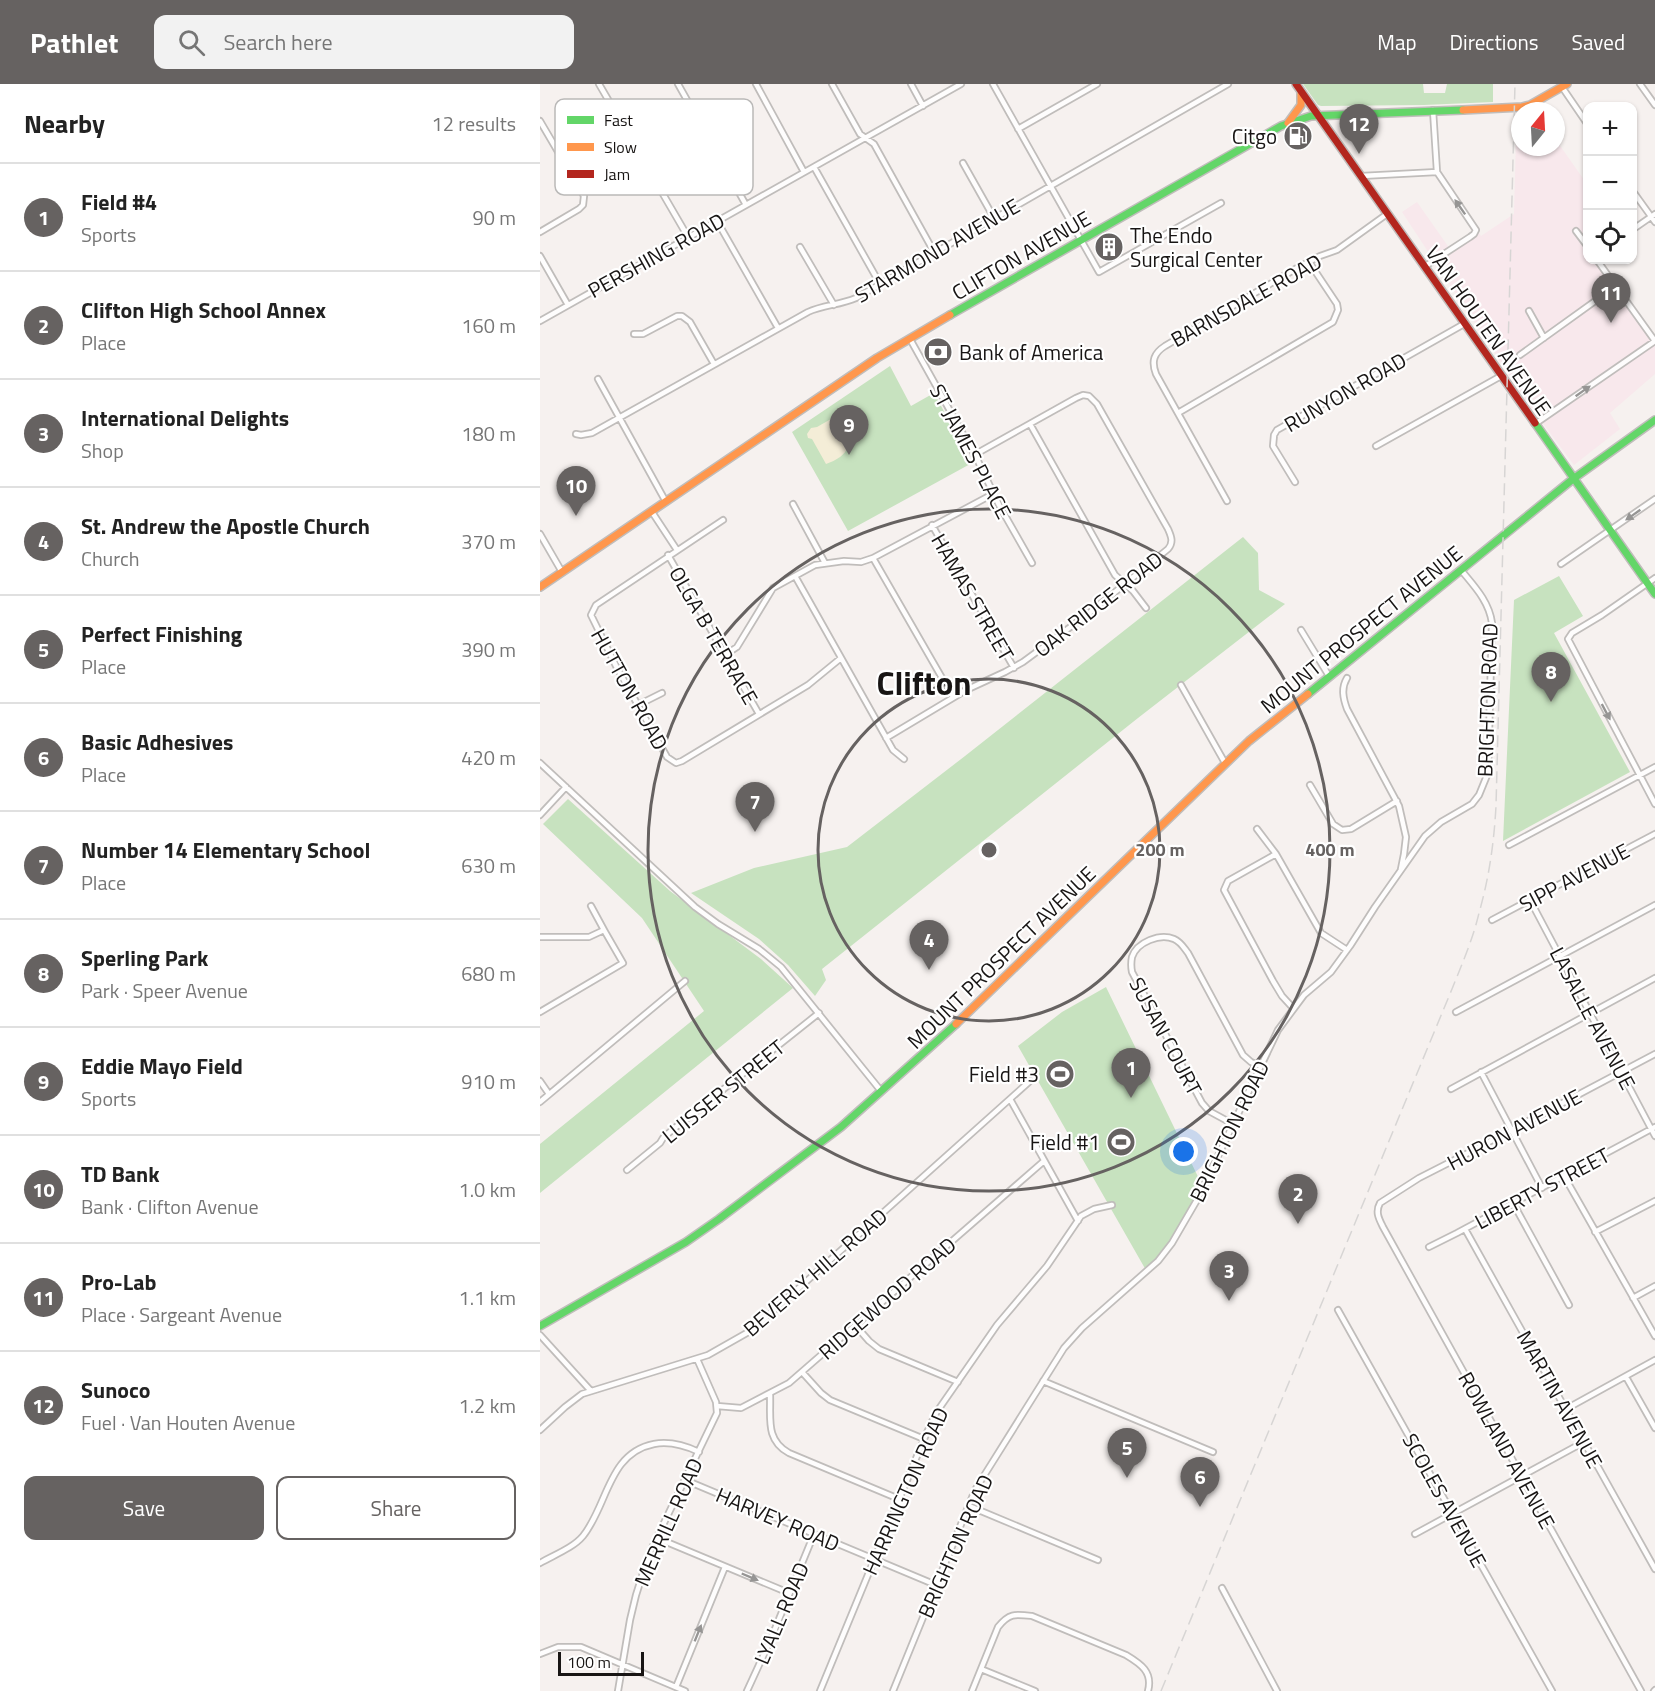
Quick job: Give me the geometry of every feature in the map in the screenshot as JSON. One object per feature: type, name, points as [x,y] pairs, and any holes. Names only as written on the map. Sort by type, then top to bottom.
[{"type":"main road","name":"VAN HOUTEN AVENUE","points":[[1296,84],[1655,594]]},
{"type":"main road","name":"CLIFTON AVENUE","points":[[540,587],[860,369],[1080,240],[1288,123],[1305,117],[1318,116],[1522,107],[1564,86]]},
{"type":"main road","points":[[1288,123],[1301,105],[1301,91]]},
{"type":"main road","name":"MOUNT PROSPECT AVENUE","points":[[540,1326],[686,1242],[823,1142],[929,1048],[1042,942],[1249,741],[1573,478],[1655,420]]},
{"type":"street","points":[[599,84],[608,99]]},
{"type":"street","points":[[678,84],[686,99]]},
{"type":"street","points":[[756,84],[804,172]]},
{"type":"street","points":[[832,84],[858,131],[874,144],[934,252]]},
{"type":"street","points":[[911,84],[923,106]]},
{"type":"street","name":"PERSHING ROAD","points":[[540,321],[961,84]]},
{"type":"street","points":[[993,84],[1099,272],[1221,203]]},
{"type":"street","points":[[1018,129],[1097,84]]},
{"type":"street","name":"STARMOND AVENUE","points":[[576,434],[592,432],[816,308],[856,298],[1227,84]]},
{"type":"street","points":[[1640,84],[1655,105]]},
{"type":"street","points":[[1564,86],[1583,118]]},
{"type":"street","points":[[1424,267],[1466,240],[1476,230],[1437,172],[1433,110]]},
{"type":"street","points":[[540,121],[555,147]]},
{"type":"street","points":[[963,163],[994,218]]},
{"type":"street","points":[[814,167],[880,284]]},
{"type":"street","points":[[1360,176],[1437,172]]},
{"type":"street","points":[[540,232],[579,209],[584,201],[583,195]]},
{"type":"street","points":[[664,195],[688,237]]},
{"type":"street","points":[[740,195],[746,205]]},
{"type":"street","points":[[1637,196],[1653,215],[1655,222]]},
{"type":"street","name":"BARNSDALE ROAD","points":[[1227,501],[1154,368],[1155,355],[1159,350],[1309,262],[1337,250],[1387,214]]},
{"type":"street","points":[[1637,226],[1653,215]]},
{"type":"street","points":[[717,221],[778,328]]},
{"type":"street","points":[[1576,231],[1583,241]]},
{"type":"street","points":[[800,247],[834,305]]},
{"type":"street","points":[[540,256],[568,305]]},
{"type":"street","points":[[1178,413],[1332,322],[1338,310],[1337,304],[1309,262]]},
{"type":"street","points":[[1534,424],[1655,341],[1600,264]]},
{"type":"street","points":[[1520,355],[1616,286]]},
{"type":"street","points":[[1529,311],[1544,338]]},
{"type":"street","points":[[634,334],[643,334],[682,315],[690,322],[714,364]]},
{"type":"street","name":"RUNYON ROAD","points":[[1295,482],[1273,446],[1277,430],[1464,324]]},
{"type":"street","name":"ST JAMES PLACE","points":[[910,339],[1032,563]]},
{"type":"street","points":[[1376,446],[1501,376]]},
{"type":"street","points":[[598,380],[666,502]]},
{"type":"street","name":"OAK RIDGE ROAD","points":[[886,738],[953,697],[1014,668],[1126,584],[1168,549],[1172,541],[1168,529],[1097,404],[1089,396],[1083,395],[975,455]]},
{"type":"street","points":[[1030,424],[1115,574],[1146,608]]},
{"type":"street","points":[[725,655],[737,647],[773,588],[815,565],[861,562],[873,558],[993,494]]},
{"type":"street","points":[[1561,564],[1655,499]]},
{"type":"street","points":[[793,504],[825,563]]},
{"type":"street","name":"OLGA B TERRACE","points":[[652,512],[677,550]]},
{"type":"street","name":"HUTTON ROAD","points":[[723,520],[596,605],[591,615],[616,666],[670,760],[676,763],[688,757],[759,714]]},
{"type":"street","name":"HAMAS STREET","points":[[933,525],[1014,668]]},
{"type":"street","points":[[540,534],[562,572]]},
{"type":"street","name":"OLGA B TERRACE","points":[[668,555],[759,714]]},
{"type":"street","points":[[873,558],[953,697]]},
{"type":"street","name":"BRIGHTON ROAD","points":[[892,1691],[975,1490],[1043,1381],[1071,1339],[1158,1261],[1172,1243],[1187,1219],[1278,1030],[1293,1008],[1304,995],[1331,972],[1431,829],[1472,804],[1479,795],[1488,773],[1492,633],[1490,614],[1481,596],[1461,570]]},
{"type":"street","points":[[795,576],[893,750],[903,759]]},
{"type":"street","points":[[1655,578],[1572,633],[1568,639],[1655,804]]},
{"type":"street","points":[[1301,630],[1329,676]]},
{"type":"street","points":[[759,714],[808,685],[841,658]]},
{"type":"street","points":[[1347,678],[1343,685],[1347,709],[1397,801],[1403,818],[1406,837],[1400,871]]},
{"type":"street","points":[[1180,685],[1225,764]]},
{"type":"street","points":[[638,705],[662,693]]},
{"type":"street","points":[[540,763],[695,907],[759,949],[781,967],[881,1091]]},
{"type":"street","points":[[1509,845],[1655,767]]},
{"type":"street","points":[[1310,784],[1333,824],[1342,830],[1351,829],[1397,801]]},
{"type":"street","points":[[540,815],[566,788]]},
{"type":"street","points":[[1257,828],[1276,854],[1321,933],[1347,950]]},
{"type":"street","name":"SIPP AVENUE","points":[[1492,920],[1655,834]]},
{"type":"street","points":[[1276,854],[1228,881],[1224,890],[1273,981],[1293,1008]]},
{"type":"street","name":"LASALLE AVENUE","points":[[1530,900],[1653,1128],[1655,1136]]},
{"type":"street","points":[[1456,1012],[1655,905]]},
{"type":"street","points":[[540,1012],[623,963],[591,906]]},
{"type":"street","points":[[540,937],[589,937],[604,930]]},
{"type":"street","name":"SUSAN COURT","points":[[1233,1124],[1209,1111],[1202,1103],[1132,972],[1131,962],[1135,952],[1153,938],[1170,938],[1180,943],[1188,953],[1244,1055],[1251,1062],[1260,1066]]},
{"type":"street","points":[[1451,1089],[1655,978]]},
{"type":"street","points":[[540,1102],[685,981]]},
{"type":"street","name":"LUISSER STREET","points":[[627,1170],[671,1131],[819,1013]]},
{"type":"street","name":"HURON AVENUE","points":[[1377,1209],[1380,1203],[1419,1178],[1655,1054]]},
{"type":"street","points":[[1481,1072],[1542,1188]]},
{"type":"street","points":[[540,1081],[549,1094]]},
{"type":"street","name":"BEVERLY HILL ROAD","points":[[540,1430],[577,1397],[708,1355],[752,1330],[1030,1081]]},
{"type":"street","points":[[1010,1099],[1078,1221]]},
{"type":"street","name":"LIBERTY STREET","points":[[1429,1247],[1653,1128]]},
{"type":"street","name":"RIDGEWOOD ROAD","points":[[717,1406],[741,1408],[789,1383],[1044,1161]]},
{"type":"street","points":[[1564,1176],[1655,1336]]},
{"type":"street","points":[[1595,1232],[1655,1201]]},
{"type":"street","points":[[1513,1203],[1569,1305]]},
{"type":"street","name":"HARRINGTON ROAD","points":[[820,1691],[936,1413],[997,1325],[1047,1266],[1081,1216],[1094,1209],[1112,1205]]},
{"type":"street","name":"ROWLAND AVENUE","points":[[1377,1209],[1383,1227],[1641,1691]]},
{"type":"street","name":"MARTIN AVENUE","points":[[1465,1229],[1655,1569]]},
{"type":"street","points":[[1633,1298],[1655,1286]]},
{"type":"street","name":"SCOLES AVENUE","points":[[1338,1310],[1552,1691]]},
{"type":"street","points":[[855,1325],[879,1349],[957,1382]]},
{"type":"street","points":[[540,1335],[591,1391]]},
{"type":"street","points":[[697,1359],[717,1406]]},
{"type":"street","points":[[1566,1409],[1655,1360]]},
{"type":"street","points":[[802,1372],[820,1393],[830,1400],[924,1439]]},
{"type":"street","points":[[1626,1377],[1655,1428]]},
{"type":"street","points":[[1043,1381],[1213,1452]]},
{"type":"street","points":[[770,1394],[772,1435],[779,1447],[899,1499]]},
{"type":"street","name":"MERRILL ROAD","points":[[618,1691],[636,1595],[649,1554],[715,1418],[717,1406]]},
{"type":"street","points":[[1415,1534],[1584,1442]]},
{"type":"street","points":[[540,1563],[571,1546],[582,1537],[612,1478],[627,1456],[650,1445],[664,1443],[687,1446],[699,1452]]},
{"type":"street","name":"HARVEY ROAD","points":[[685,1480],[936,1585]]},
{"type":"street","points":[[969,1506],[1098,1560]]},
{"type":"street","name":"LYALL ROAD","points":[[747,1691],[814,1534]]},
{"type":"street","points":[[657,1538],[789,1593]]},
{"type":"street","points":[[676,1687],[725,1567]]},
{"type":"street","points":[[1222,1588],[1277,1691]]},
{"type":"street","points":[[972,1691],[998,1627],[1010,1616],[1032,1616],[1126,1655],[1145,1669],[1149,1676],[1148,1691]]},
{"type":"street","points":[[540,1654],[558,1647],[581,1647],[685,1691]]},
{"type":"street","points":[[981,1669],[1035,1691]]},
{"type":"shaded area","points":[[1565,153],[1583,178],[1583,264],[1600,264],[1655,344],[1655,374],[1610,413],[1620,429],[1574,465],[1529,405],[1402,212],[1417,202],[1450,249],[1476,229],[1481,236],[1514,214],[1516,156],[1565,156]]},
{"type":"green space","points":[[1303,84],[1423,84],[1424,93],[1445,93],[1447,84],[1493,84],[1493,102],[1321,106]]},
{"type":"green space","points":[[890,366],[911,406],[934,393],[972,463],[848,531],[792,432]]},
{"type":"green space","points":[[1243,537],[1258,553],[1259,590],[1285,604],[822,969],[826,980],[815,996],[788,965],[759,939],[691,893],[754,868],[847,847]]},
{"type":"green space","points":[[1559,576],[1583,616],[1554,633],[1630,772],[1503,841],[1514,600]]},
{"type":"green space","points":[[568,799],[670,891],[761,959],[793,988],[540,1193],[540,1144],[704,1011],[642,918],[543,824]]},
{"type":"green space","points":[[1106,987],[1203,1187],[1163,1257],[1147,1272],[1018,1046],[1062,1012]]},
{"type":"sand","points":[[838,415],[849,430],[850,442],[840,457],[826,464],[807,434],[811,428]]},
{"type":"railway","points":[[1161,1691],[1460,970],[1474,932],[1486,887],[1496,806],[1515,84]]},
{"type":"traffic: fast","points":[[950,315],[1281,126],[1311,116],[1463,110]]},
{"type":"traffic: fast","points":[[1308,694],[1573,479],[1655,420]]},
{"type":"traffic: fast","points":[[1535,423],[1655,594]]},
{"type":"traffic: fast","points":[[540,1326],[686,1242],[719,1219],[841,1127],[956,1024]]},
{"type":"traffic: slow","points":[[1463,110],[1522,107],[1530,105],[1567,84]]},
{"type":"traffic: slow","points":[[1288,123],[1301,105],[1301,94]]},
{"type":"traffic: slow","points":[[540,587],[877,358],[950,315]]},
{"type":"traffic: slow","points":[[956,1024],[1249,741],[1308,694]]},
{"type":"traffic: jam","points":[[1296,84],[1535,423]]},
{"type":"place","name":"Citgo","points":[[1298,136]]},
{"type":"place","name":"Sunoco","points":[[1359,154]]},
{"type":"place","name":"The Endo Surgical Center","points":[[1109,247]]},
{"type":"place","name":"Pro-Lab","points":[[1611,323]]},
{"type":"place","name":"Bank of America","points":[[938,352]]},
{"type":"place","name":"Eddie Mayo Field","points":[[849,455]]},
{"type":"place","name":"TD Bank","points":[[576,516]]},
{"type":"place","name":"Sperling Park","points":[[1551,702]]},
{"type":"place","name":"Number 14 Elementary School","points":[[755,832]]},
{"type":"place","name":"St. Andrew the Apostle Church","points":[[929,970]]},
{"type":"place","name":"Field #3","points":[[1060,1074]]},
{"type":"place","name":"Field #4","points":[[1131,1098]]},
{"type":"place","name":"Field #1","points":[[1121,1142]]},
{"type":"place","name":"Clifton High School Annex","points":[[1298,1224]]},
{"type":"place","name":"International Delights","points":[[1229,1301]]},
{"type":"place","name":"Perfect Finishing","points":[[1127,1478]]},
{"type":"place","name":"Basic Adhesives","points":[[1200,1507]]},
{"type":"district","name":"Clifton","points":[[924,683]]}]
